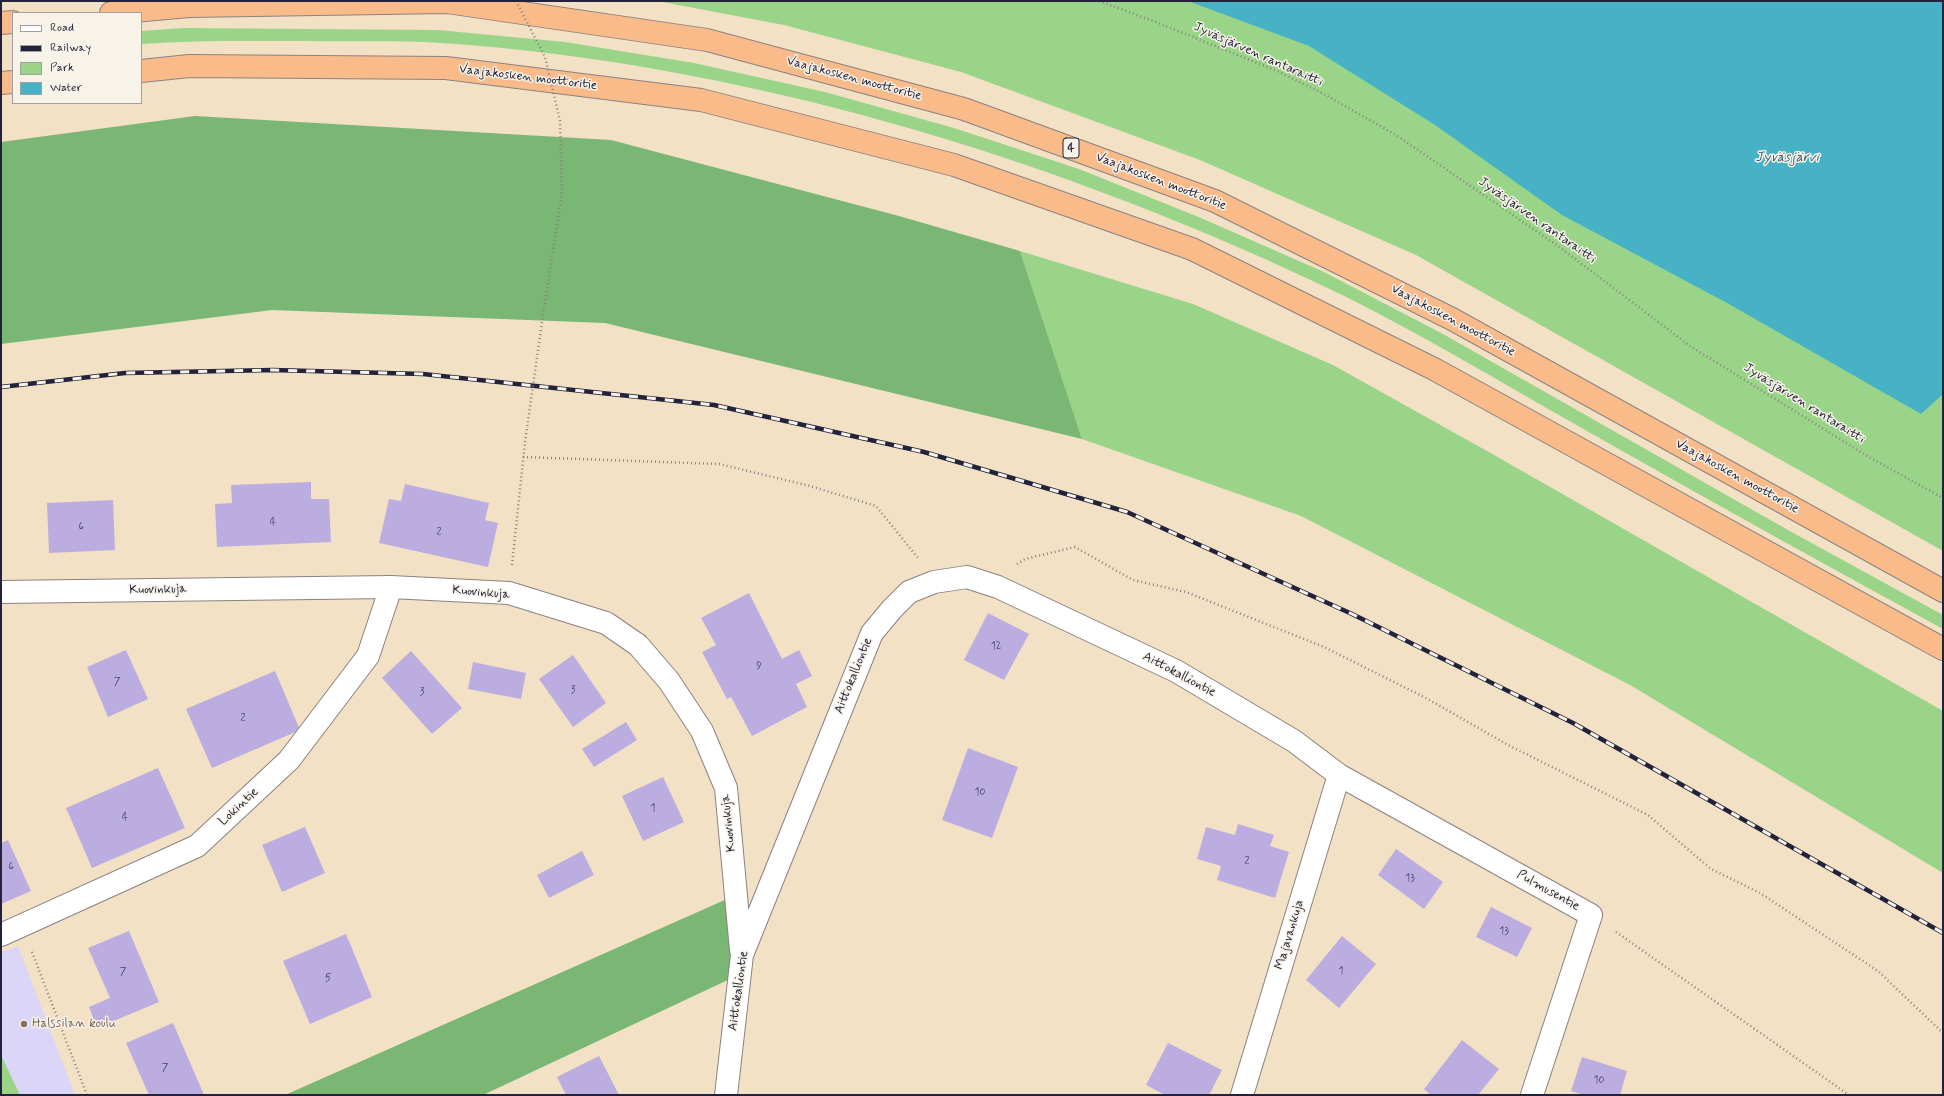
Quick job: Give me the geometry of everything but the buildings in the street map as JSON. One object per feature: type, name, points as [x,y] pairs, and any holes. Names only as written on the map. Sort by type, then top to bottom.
[{"type":"highway","name":"Vaajakosken moottoritie","points":[[122,12],[189,6],[447,2],[707,40],[964,108],[1215,201],[1452,319],[1943,591]]},
{"type":"highway","points":[[1,23],[12,22]]},
{"type":"highway","name":"Vaajakosken moottoritie","points":[[142,70],[190,66],[446,68],[701,100],[954,165],[1192,249],[1434,369],[1943,649]]},
{"type":"highway","points":[[1,83],[12,82]]},
{"type":"street","name":"Aittokalliontie","points":[[726,1095],[742,954],[872,633],[892,609],[909,592],[934,582],[967,577],[998,587],[1176,671],[1294,741],[1339,775]]},
{"type":"street","name":"Kuovinkuja","points":[[1,592],[391,587],[509,593],[606,624],[638,644],[669,681],[702,731],[726,788],[742,954]]},
{"type":"street","name":"Lokintie","points":[[1,935],[22,927],[197,846],[289,760],[368,656],[391,587]]},
{"type":"street","name":"Pulmusentie","points":[[1339,775],[1591,914],[1532,1095]]},
{"type":"street","name":"Majavankuja","points":[[1242,1095],[1339,775]]},
{"type":"path","points":[[509,593],[523,457],[562,193],[560,121],[545,57],[516,1]]},
{"type":"path","name":"Jyväsjärven rantaraitti","points":[[1099,1],[1156,22],[1277,72],[1322,93],[1396,135],[1558,246],[1690,346],[1867,456],[1943,498]]},
{"type":"path","points":[[523,457],[719,464],[810,486],[876,506],[914,552],[934,582]]},
{"type":"path","points":[[985,583],[1025,559],[1075,547],[1133,580],[1186,592],[1324,647],[1426,698],[1508,745],[1648,815],[1711,869],[1760,893],[1878,971],[1943,1033]]},
{"type":"path","points":[[1591,914],[1726,1011],[1849,1095]]},
{"type":"path","points":[[22,927],[87,1095]]},
{"type":"shaded area","name":"Halssilan koulu","points":[[18,946],[75,1095],[1,1095],[1,952]]},
{"type":"green space","points":[[657,1],[1681,1],[1943,235],[1943,551],[1416,255],[1200,160],[961,72],[784,25]]},
{"type":"green space","points":[[184,28],[438,30],[565,42],[694,63],[825,92],[954,128],[1079,169],[1201,218],[1324,272],[1443,334],[1788,530],[1943,615],[1943,629],[1380,314],[1315,282],[1212,236],[1107,194],[999,156],[889,122],[778,94],[666,71],[553,54],[441,43],[407,42],[224,41],[142,44],[142,31]]},
{"type":"green space","points":[[195,116],[611,140],[899,216],[1020,251],[1082,439],[605,323],[272,310],[1,344],[1,142]]},
{"type":"green space","points":[[1020,251],[1193,304],[1333,365],[1943,711],[1943,873],[1630,685],[1301,516],[1082,439]]},
{"type":"green space","points":[[727,899],[732,978],[483,1095],[285,1095]]},
{"type":"green space","points":[[1,1055],[20,1095],[1,1095]]},
{"type":"water","name":"Jyväsjärvi","points":[[1188,1],[1943,1],[1943,394],[1921,414],[1729,304],[1562,215],[1435,125],[1309,46]]},
{"type":"railway","points":[[1,387],[125,373],[273,370],[423,374],[714,405],[924,452],[1127,512],[1352,614],[1573,723],[1943,933]]},
{"type":"place","name":"Halssilan koulu","points":[[24,1024]]}]
